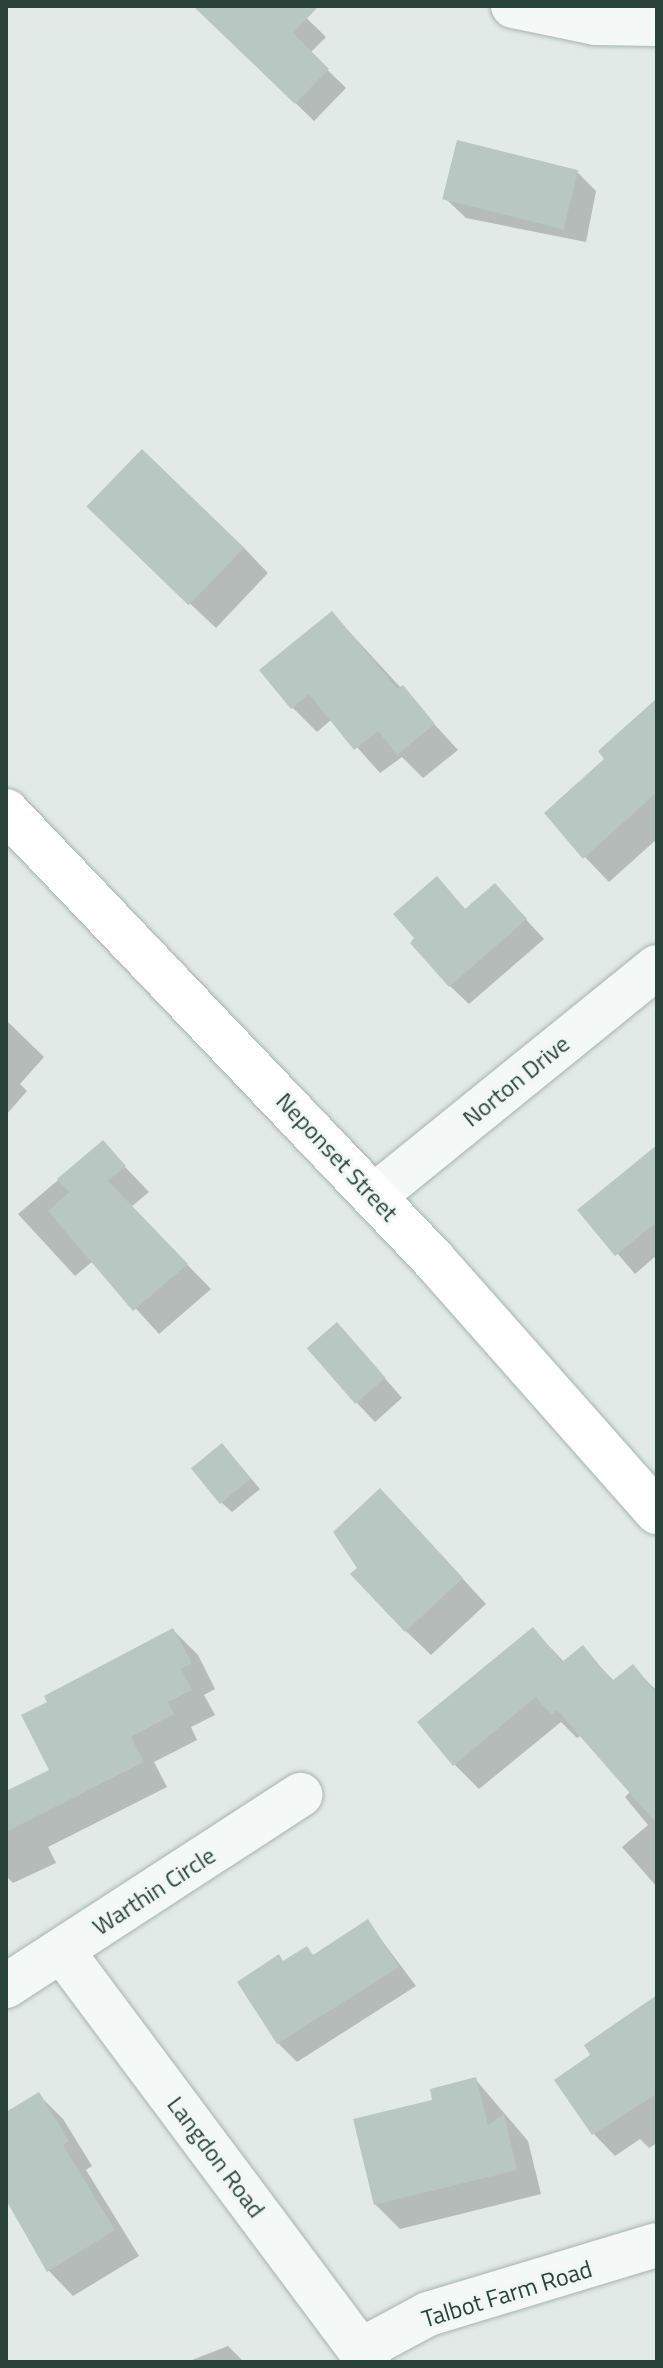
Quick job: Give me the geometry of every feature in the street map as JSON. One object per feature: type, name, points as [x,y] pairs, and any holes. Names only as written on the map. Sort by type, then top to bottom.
[{"type":"main road","name":"Neponset Street","points":[[6,811],[374,1196],[657,1512]]},
{"type":"street","points":[[513,6],[595,23],[657,24]]},
{"type":"street","name":"Norton Drive","points":[[374,1196],[657,967]]},
{"type":"street","name":"Warthin Circle","points":[[6,1986],[300,1795]]},
{"type":"street","name":"Langdon Road","points":[[62,1951],[365,2356]]},
{"type":"street","name":"Talbot Farm Road","points":[[365,2356],[428,2314],[657,2245]]},
{"type":"building","points":[[193,6],[319,6],[293,33],[329,69],[295,104]]},
{"type":"building","points":[[457,140],[578,170],[564,229],[442,199]]},
{"type":"building","points":[[142,449],[244,548],[189,605],[86,507]]},
{"type":"building","points":[[332,611],[397,689],[403,685],[435,724],[397,755],[378,731],[354,750],[309,694],[291,709],[259,670]]},
{"type":"building","points":[[657,698],[657,792],[583,859],[544,813],[604,759],[598,751]]},
{"type":"building","points":[[437,876],[465,909],[495,883],[527,919],[449,987],[410,943],[414,938],[393,914]]},
{"type":"building","points":[[103,1140],[126,1166],[108,1181],[188,1264],[133,1311],[48,1211],[69,1192],[57,1179]]},
{"type":"building","points":[[657,1145],[657,1222],[615,1256],[577,1210]]},
{"type":"building","points":[[337,1322],[386,1378],[355,1404],[307,1348]]},
{"type":"building","points":[[222,1443],[251,1479],[220,1504],[191,1468]]},
{"type":"building","points":[[380,1488],[463,1578],[405,1632],[350,1574],[357,1568],[333,1532]]},
{"type":"building","points":[[533,1627],[562,1662],[583,1645],[612,1681],[633,1664],[657,1694],[657,1824],[557,1710],[551,1715],[536,1697],[453,1766],[417,1722]]},
{"type":"building","points":[[173,1628],[192,1663],[181,1669],[192,1690],[168,1702],[174,1714],[131,1737],[144,1762],[6,1832],[6,1791],[49,1770],[21,1715],[47,1702],[44,1696]]},
{"type":"building","points":[[368,1919],[399,1967],[277,2044],[237,1982],[279,1954],[283,1961],[307,1946],[313,1955]]},
{"type":"building","points":[[657,1995],[657,2094],[592,2135],[554,2080],[590,2055],[584,2045]]},
{"type":"building","points":[[476,2077],[488,2125],[504,2114],[517,2170],[374,2205],[353,2119],[432,2100],[430,2089]]},
{"type":"building","points":[[39,2092],[69,2141],[63,2145],[115,2230],[47,2272],[6,2200],[6,2112]]}]
